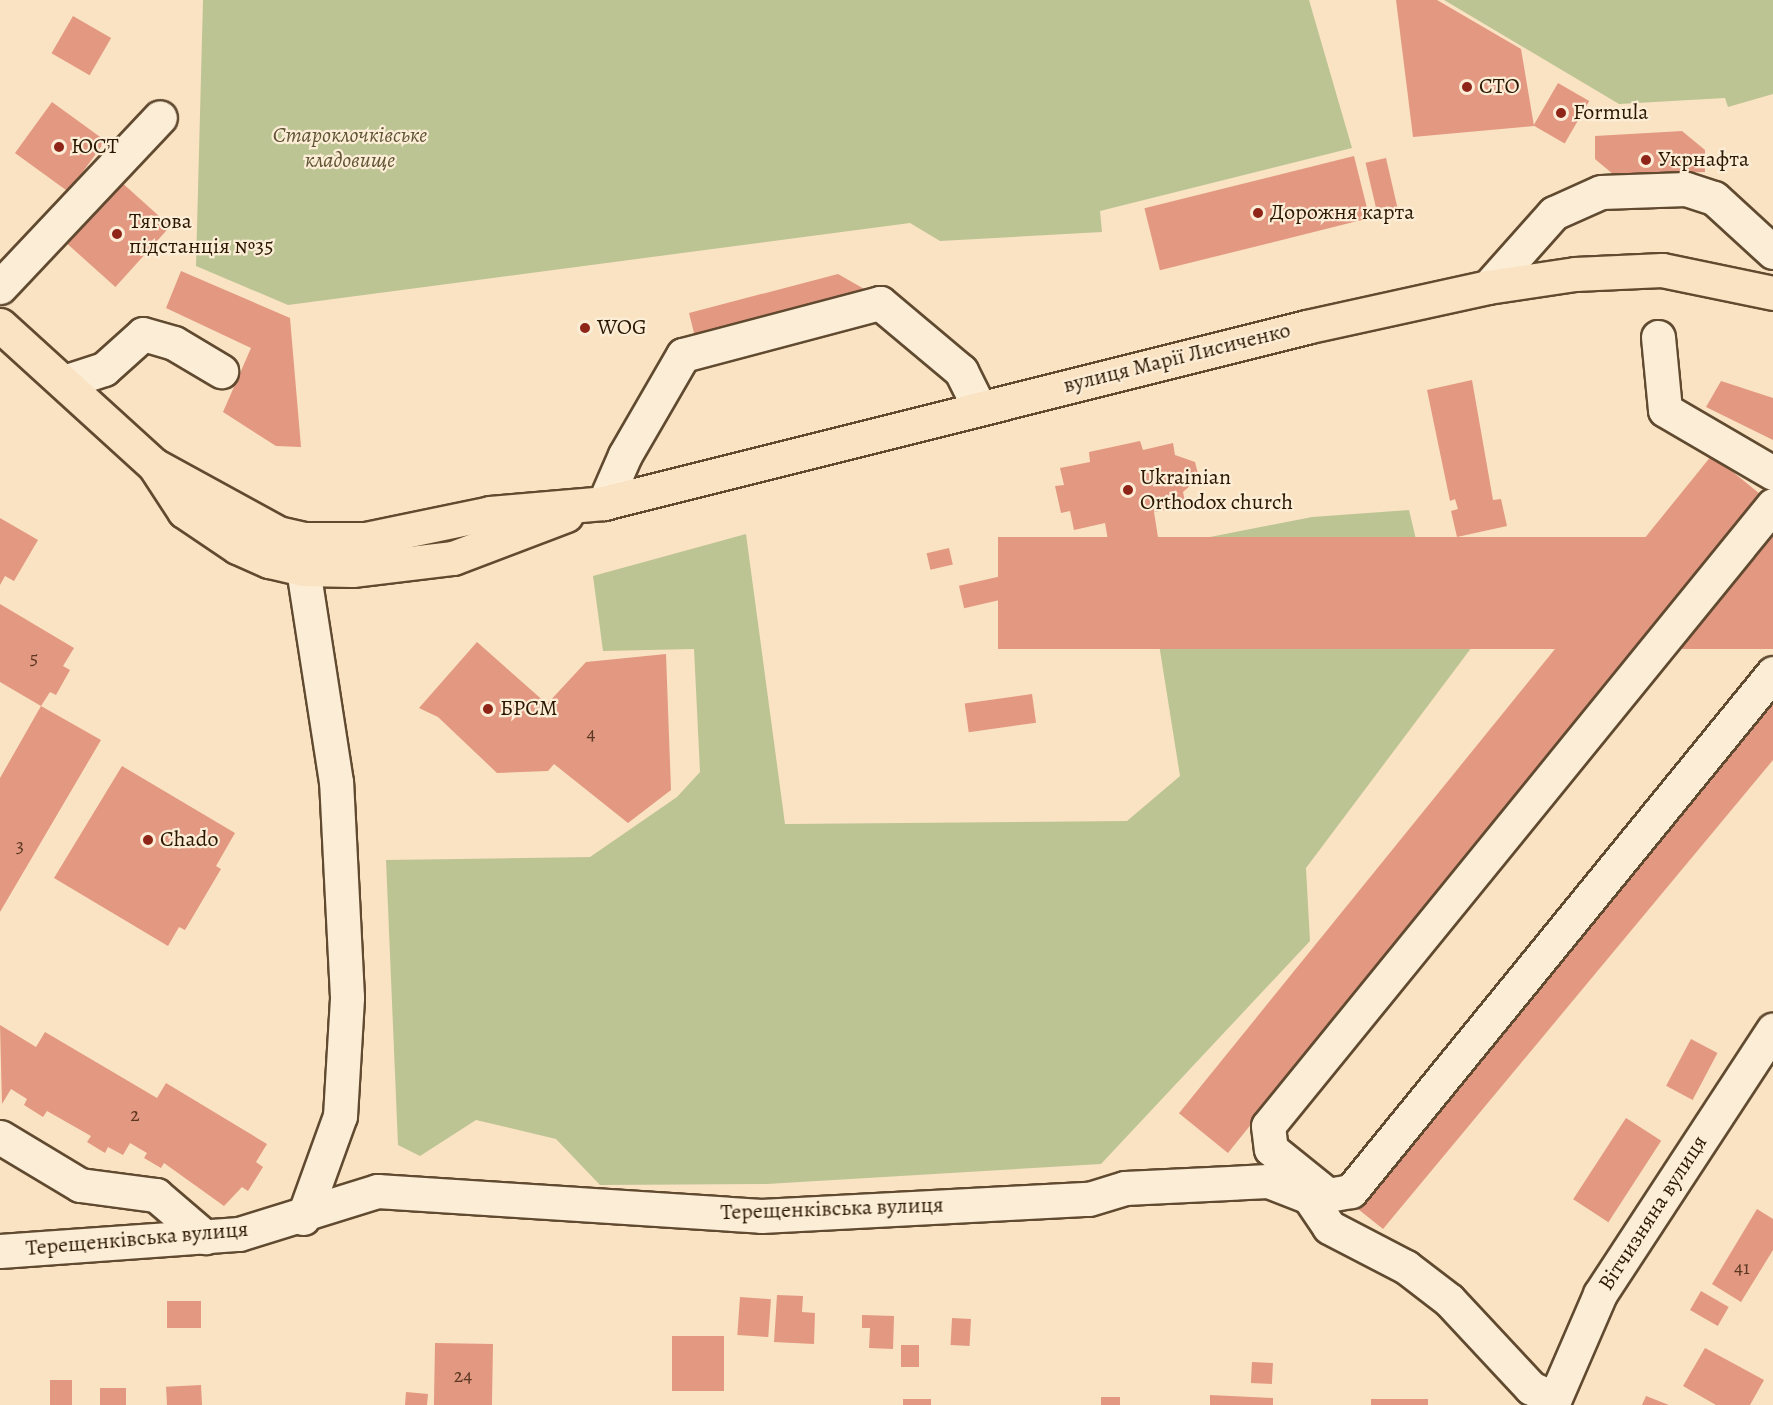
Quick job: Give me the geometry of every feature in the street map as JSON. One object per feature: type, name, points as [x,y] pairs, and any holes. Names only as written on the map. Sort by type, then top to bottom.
[{"type":"main road","name":"вулиця Марії Лисиченко","points":[[0,325],[154,465],[184,511],[213,533],[269,561],[303,569],[453,558],[496,546],[595,505],[979,407],[1488,286],[1575,274],[1662,270],[1773,293]]},
{"type":"main road","name":"вулиця Марії Лисиченко","points":[[154,465],[204,489],[254,524],[303,539],[366,539],[490,513],[595,505]]},
{"type":"street","points":[[0,287],[160,117]]},
{"type":"street","points":[[1488,286],[1554,213],[1601,192],[1686,189],[1714,198],[1773,252]]},
{"type":"street","points":[[595,505],[683,355],[880,303],[961,371],[979,407]]},
{"type":"street","points":[[64,382],[104,369],[143,334],[174,344],[221,371]]},
{"type":"street","points":[[1658,338],[1665,410],[1773,473]]},
{"type":"street","points":[[1773,506],[1268,1126],[1271,1149],[1328,1195],[1351,1191],[1773,673]]},
{"type":"street","points":[[303,569],[336,782],[347,998],[340,1116],[308,1205]]},
{"type":"street","name":"Вітчизняна вулиця","points":[[1552,1402],[1600,1294],[1773,1030]]},
{"type":"street","points":[[0,1137],[80,1185],[156,1195],[205,1237]]},
{"type":"street","name":"Терещенківська вулиця","points":[[0,1251],[205,1237],[308,1205],[377,1191],[761,1215],[1089,1199],[1125,1188],[1268,1181],[1309,1197],[1329,1227],[1406,1267],[1449,1300],[1531,1388],[1552,1402]]},
{"type":"green space","name":"Староклочківське кладовище","points":[[203,0],[1309,0],[1352,148],[1100,211],[1102,232],[940,241],[910,223],[288,305],[196,266]]},
{"type":"green space","points":[[1444,0],[1773,0],[1773,94],[1728,107],[1725,98],[1619,104]]},
{"type":"green space","points":[[1409,510],[1426,581],[1523,579],[1306,868],[1310,941],[1101,1164],[767,1184],[600,1185],[556,1139],[476,1120],[420,1156],[398,1145],[386,860],[590,857],[677,797],[700,772],[694,649],[603,651],[593,576],[746,534],[785,824],[1127,821],[1180,776],[1144,550],[1312,517]]},
{"type":"building","name":"СТО","points":[[1396,0],[1437,0],[1521,49],[1534,126],[1413,137]]},
{"type":"building","points":[[73,16],[111,38],[90,75],[52,53]]},
{"type":"building","name":"Formula","points":[[1558,83],[1589,101],[1565,143],[1534,125]]},
{"type":"building","name":"ЮСТ","points":[[52,102],[105,141],[68,192],[15,153]]},
{"type":"building","points":[[1682,131],[1705,150],[1705,172],[1614,175],[1595,159],[1595,136]]},
{"type":"building","name":"Дорожня карта","points":[[1354,156],[1369,218],[1160,270],[1144,208]]},
{"type":"building","points":[[1386,158],[1398,210],[1377,214],[1366,163]]},
{"type":"building","name":"Тягова пiдстанцiя №35","points":[[119,180],[170,226],[115,287],[64,241]]},
{"type":"building","points":[[181,271],[290,318],[301,447],[276,446],[223,412],[251,348],[166,308]]},
{"type":"building","points":[[838,274],[866,290],[872,318],[696,341],[689,313]]},
{"type":"building","points":[[1472,380],[1493,500],[1501,499],[1507,526],[1457,537],[1451,511],[1458,509],[1455,499],[1450,501],[1427,390]]},
{"type":"building","points":[[1721,381],[1773,398],[1773,440],[1706,407]]},
{"type":"building","points":[[1140,441],[1143,450],[1173,443],[1175,455],[1195,462],[1199,478],[1183,492],[1186,506],[1154,512],[1158,537],[1109,546],[1105,523],[1074,530],[1070,511],[1061,513],[1055,486],[1064,485],[1060,468],[1090,462],[1089,452]]},
{"type":"building","points":[[1712,455],[1761,495],[1228,1153],[1179,1113]]},
{"type":"building","points":[[0,518],[38,540],[14,581],[5,576],[0,585]]},
{"type":"building","points":[[998,537],[1773,537],[1773,649],[998,649]]},
{"type":"building","points":[[949,548],[953,565],[930,570],[927,553]]},
{"type":"building","points":[[1071,560],[1076,582],[964,608],[959,586]]},
{"type":"building","points":[[0,604],[74,648],[63,666],[70,670],[56,695],[50,692],[41,706],[0,682]]},
{"type":"building","points":[[477,642],[547,704],[586,662],[666,654],[671,790],[628,823],[554,764],[548,771],[497,773],[438,717],[419,708]]},
{"type":"building","points":[[1032,694],[1036,723],[969,732],[965,703]]},
{"type":"building","points":[[1773,703],[1773,760],[1383,1229],[1358,1209]]},
{"type":"building","points":[[41,706],[101,740],[0,912],[0,778]]},
{"type":"building","points":[[122,766],[235,833],[216,866],[221,869],[185,930],[179,927],[168,946],[54,878]]},
{"type":"building","points":[[0,1025],[36,1047],[45,1032],[157,1098],[166,1083],[267,1144],[256,1162],[263,1167],[248,1191],[242,1187],[224,1206],[164,1163],[161,1168],[144,1158],[147,1153],[130,1143],[123,1155],[108,1147],[105,1153],[87,1142],[91,1136],[47,1111],[43,1117],[24,1105],[27,1099],[11,1089],[2,1104]]},
{"type":"building","points":[[1691,1039],[1717,1053],[1693,1100],[1666,1086]]},
{"type":"building","points":[[1626,1118],[1661,1141],[1608,1222],[1573,1199]]},
{"type":"building","points":[[1757,1209],[1773,1219],[1773,1250],[1741,1302],[1712,1284]]},
{"type":"building","points":[[1701,1291],[1729,1307],[1718,1326],[1690,1310]]},
{"type":"building","points":[[777,1295],[803,1296],[802,1312],[815,1313],[814,1344],[774,1342]]},
{"type":"building","points":[[740,1297],[771,1299],[768,1337],[737,1335]]},
{"type":"building","points":[[167,1301],[201,1301],[201,1328],[167,1328]]},
{"type":"building","points":[[862,1315],[894,1316],[893,1349],[869,1348],[870,1328],[862,1328]]},
{"type":"building","points":[[952,1318],[971,1319],[970,1346],[951,1345]]},
{"type":"building","points":[[672,1336],[724,1336],[724,1391],[672,1391]]},
{"type":"building","points":[[435,1343],[493,1344],[492,1405],[434,1405]]},
{"type":"building","points":[[901,1345],[919,1345],[919,1367],[901,1367]]},
{"type":"building","points":[[1705,1348],[1764,1380],[1750,1405],[1716,1405],[1683,1386]]},
{"type":"building","points":[[1252,1362],[1273,1363],[1272,1384],[1251,1383]]},
{"type":"building","points":[[50,1380],[72,1380],[72,1405],[50,1405]]},
{"type":"building","points":[[201,1385],[202,1405],[167,1405],[166,1387]]},
{"type":"building","points":[[100,1388],[126,1388],[126,1405],[100,1405]]},
{"type":"building","points":[[406,1392],[428,1394],[427,1405],[405,1405]]},
{"type":"building","points":[[1210,1395],[1273,1398],[1273,1405],[1210,1405]]},
{"type":"building","points":[[1646,1396],[1669,1405],[1642,1405]]},
{"type":"building","points":[[1101,1397],[1120,1397],[1120,1405],[1101,1405]]},
{"type":"building","points":[[903,1399],[931,1399],[931,1405],[903,1405]]},
{"type":"building","points":[[1371,1399],[1428,1399],[1428,1405],[1371,1405]]},
{"type":"place","name":"СТО","points":[[1467,87]]},
{"type":"place","name":"Formula","points":[[1561,113]]},
{"type":"place","name":"ЮСТ","points":[[59,147]]},
{"type":"place","name":"Укрнафта","points":[[1646,160]]},
{"type":"place","name":"Дорожня карта","points":[[1258,213]]},
{"type":"place","name":"Тягова пiдстанцiя №35","points":[[117,234]]},
{"type":"place","name":"WOG","points":[[585,328]]},
{"type":"place","name":"Ukrainian Orthodox church","points":[[1128,490]]},
{"type":"place","name":"БРСМ","points":[[488,709]]},
{"type":"place","name":"Chado","points":[[148,840]]}]
